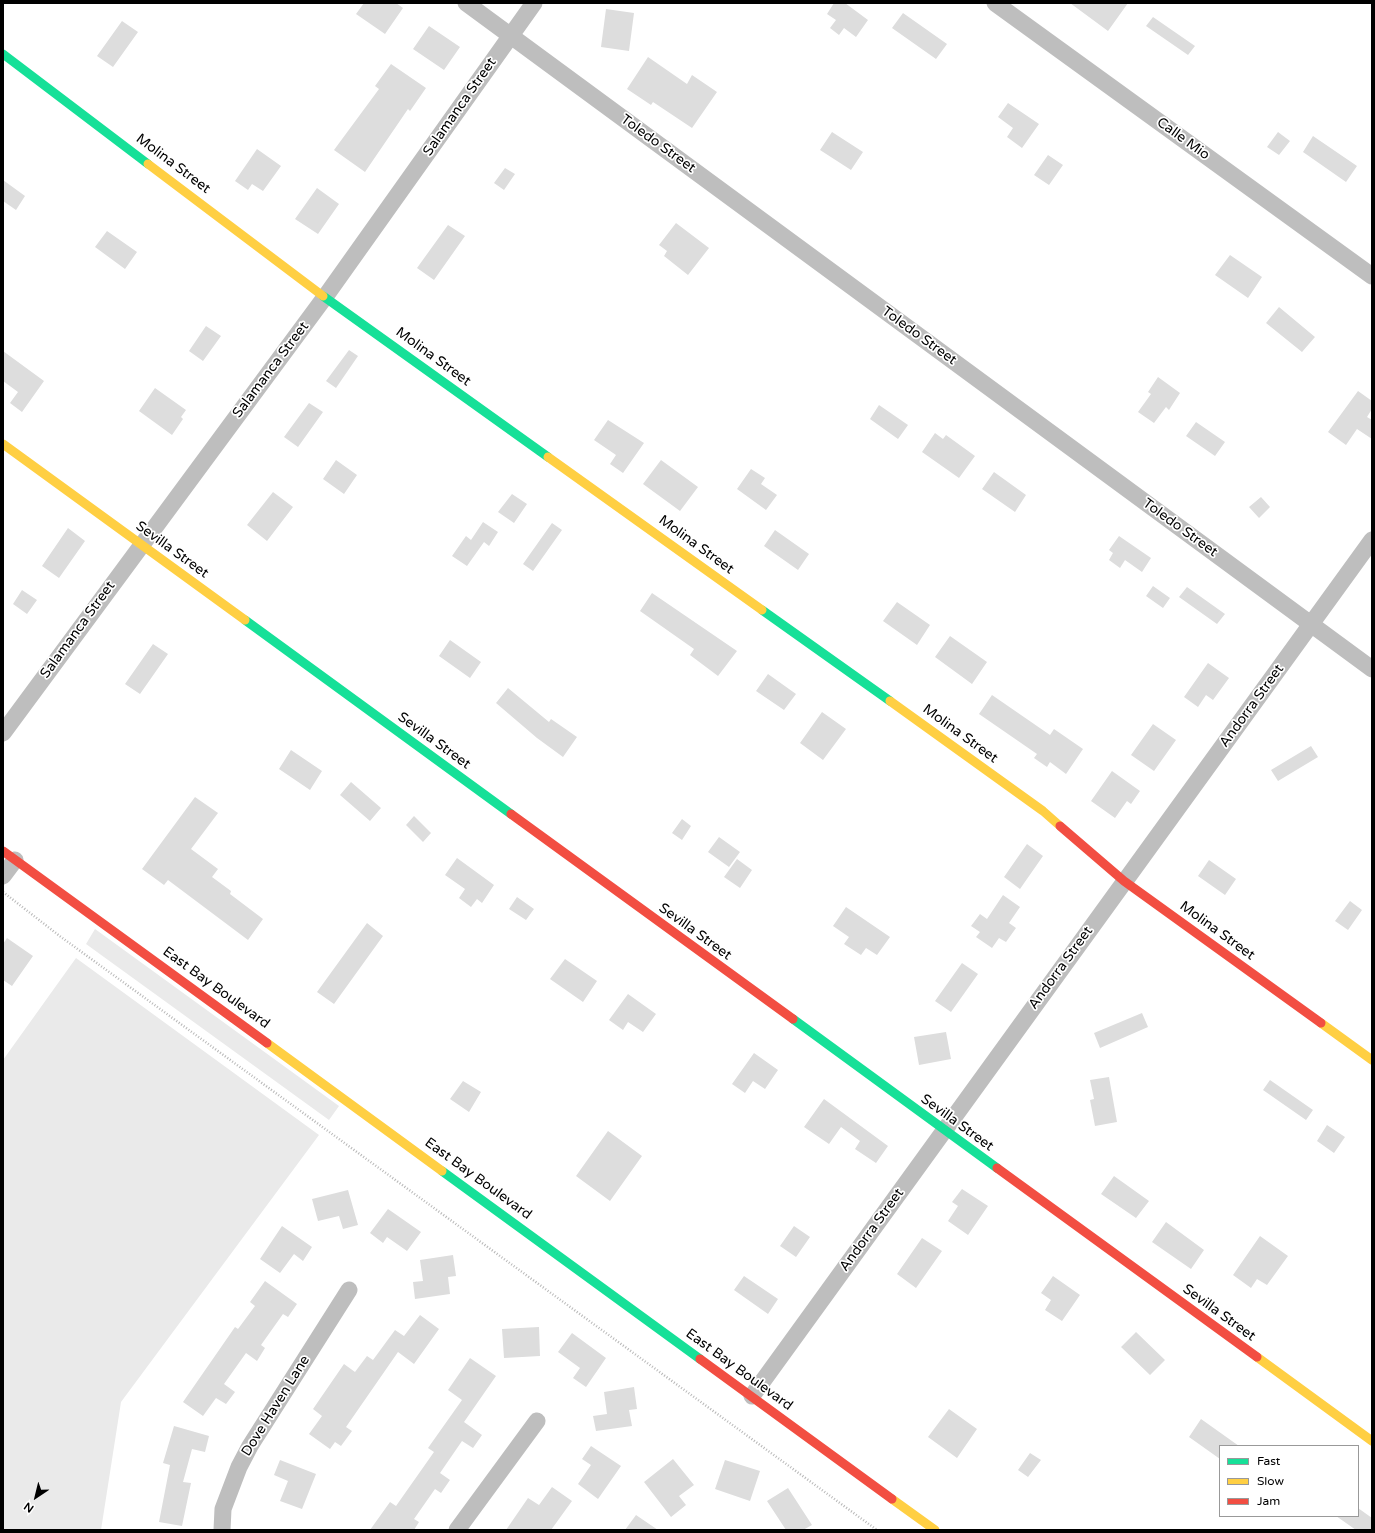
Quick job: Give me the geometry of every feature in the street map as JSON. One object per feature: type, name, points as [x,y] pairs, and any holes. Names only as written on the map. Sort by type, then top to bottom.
[{"type":"street","name":"Toledo Street","points":[[466,3],[1372,669]]},
{"type":"street","name":"Salamanca Street","points":[[3,733],[141,544],[325,297],[534,3]]},
{"type":"street","name":"Calle Mio","points":[[995,3],[1372,276]]},
{"type":"street","name":"Molina Street","points":[[3,54],[325,297],[1036,806],[1124,881],[1372,1060]]},
{"type":"street","name":"Sevilla Street","points":[[3,444],[1372,1441]]},
{"type":"street","name":"Andorra Street","points":[[752,1396],[1372,540]]},
{"type":"street","points":[[3,876],[9,855]]},
{"type":"street","name":"East Bay Boulevard","points":[[9,855],[936,1530]]},
{"type":"street","name":"Dove Haven Lane","points":[[222,1530],[223,1509],[239,1467],[250,1446],[349,1290]]},
{"type":"street","points":[[457,1530],[537,1421]]},
{"type":"path","points":[[3,892],[61,937],[877,1530]]},
{"type":"shaded area","points":[[95,929],[339,1106],[329,1120],[86,944]]},
{"type":"shaded area","points":[[76,958],[319,1135],[121,1402],[101,1530],[3,1530],[3,1060]]},
{"type":"building","points":[[364,3],[396,3],[403,8],[385,34],[356,14]]},
{"type":"building","points":[[834,3],[845,3],[868,20],[856,37],[844,28],[839,35],[830,28],[836,20],[827,14]]},
{"type":"building","points":[[1070,3],[1128,3],[1108,31]]},
{"type":"building","points":[[606,9],[634,13],[629,51],[601,47]]},
{"type":"building","points":[[903,13],[947,44],[936,59],[892,28]]},
{"type":"building","points":[[1153,17],[1195,46],[1188,55],[1146,26]]},
{"type":"building","points":[[122,21],[138,32],[113,67],[97,56]]},
{"type":"building","points":[[429,26],[460,47],[444,70],[413,49]]},
{"type":"building","points":[[648,57],[687,84],[692,75],[717,92],[692,128],[653,102],[651,105],[627,89]]},
{"type":"building","points":[[391,64],[426,88],[410,111],[408,109],[365,172],[334,150],[379,89],[375,86]]},
{"type":"building","points":[[1008,103],[1039,124],[1022,148],[1007,137],[1013,128],[998,117]]},
{"type":"building","points":[[832,132],[863,152],[851,170],[820,150]]},
{"type":"building","points":[[1278,132],[1290,141],[1279,155],[1267,147]]},
{"type":"building","points":[[1313,136],[1357,166],[1346,182],[1303,152]]},
{"type":"building","points":[[257,149],[281,166],[263,191],[252,184],[248,190],[235,181]]},
{"type":"building","points":[[1048,155],[1063,165],[1049,185],[1034,175]]},
{"type":"building","points":[[505,168],[515,174],[504,190],[494,183]]},
{"type":"building","points":[[3,180],[25,196],[16,210],[3,201]]},
{"type":"building","points":[[317,188],[339,204],[318,234],[295,219]]},
{"type":"building","points":[[676,223],[709,248],[688,275],[664,256],[667,251],[659,245]]},
{"type":"building","points":[[448,225],[465,236],[434,280],[417,268]]},
{"type":"building","points":[[107,231],[137,252],[125,269],[95,247]]},
{"type":"building","points":[[1230,255],[1262,277],[1248,298],[1215,275]]},
{"type":"building","points":[[1279,307],[1315,337],[1302,352],[1266,323]]},
{"type":"building","points":[[206,326],[221,336],[203,361],[189,351]]},
{"type":"building","points":[[349,350],[358,356],[336,388],[326,381]]},
{"type":"building","points":[[3,351],[44,381],[22,412],[10,403],[18,392],[3,381]]},
{"type":"building","points":[[1158,377],[1180,393],[1169,410],[1166,407],[1154,423],[1138,412],[1151,394],[1148,392]]},
{"type":"building","points":[[155,388],[186,410],[181,417],[183,419],[172,435],[139,411]]},
{"type":"building","points":[[1358,391],[1372,401],[1372,409],[1367,417],[1372,420],[1372,439],[1357,429],[1346,445],[1328,432]]},
{"type":"building","points":[[309,403],[323,412],[298,447],[284,437]]},
{"type":"building","points":[[879,405],[908,425],[898,439],[870,419]]},
{"type":"building","points":[[608,420],[644,443],[623,473],[610,464],[616,455],[594,440]]},
{"type":"building","points":[[1196,422],[1225,442],[1215,456],[1186,436]]},
{"type":"building","points":[[935,433],[943,439],[946,435],[975,456],[959,478],[922,452]]},
{"type":"building","points":[[336,460],[357,475],[344,494],[323,479]]},
{"type":"building","points":[[661,460],[698,487],[680,511],[643,484]]},
{"type":"building","points":[[751,469],[765,478],[761,484],[777,495],[766,510],[737,489]]},
{"type":"building","points":[[994,472],[1026,495],[1015,512],[982,489]]},
{"type":"building","points":[[273,492],[293,507],[267,541],[247,525]]},
{"type":"building","points":[[512,494],[527,504],[514,523],[498,512]]},
{"type":"building","points":[[1261,497],[1270,507],[1259,518],[1249,507]]},
{"type":"building","points":[[483,522],[498,532],[489,546],[484,542],[467,566],[452,556],[466,536],[471,540]]},
{"type":"building","points":[[552,523],[562,530],[533,571],[523,564]]},
{"type":"building","points":[[68,528],[85,541],[59,578],[42,566]]},
{"type":"building","points":[[775,530],[809,554],[798,570],[764,546]]},
{"type":"building","points":[[1119,536],[1151,558],[1142,572],[1125,560],[1120,568],[1109,560],[1113,553],[1109,550]]},
{"type":"building","points":[[1153,586],[1170,598],[1163,608],[1146,596]]},
{"type":"building","points":[[1187,587],[1225,614],[1217,624],[1179,597]]},
{"type":"building","points":[[22,590],[37,600],[27,614],[13,604]]},
{"type":"building","points":[[652,593],[737,651],[718,676],[690,655],[694,649],[640,611]]},
{"type":"building","points":[[897,602],[930,625],[917,645],[883,621]]},
{"type":"building","points":[[950,636],[987,662],[972,684],[935,657]]},
{"type":"building","points":[[450,640],[481,662],[470,678],[439,656]]},
{"type":"building","points":[[153,644],[168,654],[140,694],[125,684]]},
{"type":"building","points":[[1208,663],[1229,678],[1213,700],[1206,695],[1198,707],[1184,697]]},
{"type":"building","points":[[768,674],[796,694],[784,710],[756,691]]},
{"type":"building","points":[[508,688],[549,722],[551,719],[577,737],[563,757],[537,738],[496,703]]},
{"type":"building","points":[[992,695],[1050,735],[1054,729],[1083,749],[1066,774],[1050,762],[1047,767],[1034,758],[1037,754],[979,714]]},
{"type":"building","points":[[822,712],[846,729],[823,760],[800,743]]},
{"type":"building","points":[[1153,724],[1176,740],[1154,771],[1131,755]]},
{"type":"building","points":[[1311,746],[1318,757],[1278,781],[1271,770]]},
{"type":"building","points":[[291,750],[322,771],[310,790],[279,769]]},
{"type":"building","points":[[1112,771],[1140,791],[1131,804],[1127,801],[1115,818],[1091,801]]},
{"type":"building","points":[[351,782],[381,808],[370,821],[340,795]]},
{"type":"building","points":[[195,797],[218,813],[191,849],[218,869],[212,877],[231,891],[230,894],[263,919],[248,940],[168,880],[164,885],[142,869]]},
{"type":"building","points":[[414,816],[431,833],[423,842],[406,825]]},
{"type":"building","points":[[682,819],[691,826],[682,840],[672,833]]},
{"type":"building","points":[[719,837],[740,852],[729,867],[708,852]]},
{"type":"building","points":[[1027,844],[1043,856],[1020,889],[1004,877]]},
{"type":"building","points":[[457,858],[494,885],[482,903],[477,899],[471,907],[459,898],[465,889],[445,875]]},
{"type":"building","points":[[737,859],[752,870],[740,888],[724,877]]},
{"type":"building","points":[[1209,860],[1236,879],[1225,895],[1198,876]]},
{"type":"building","points":[[1003,895],[1020,907],[1009,923],[1016,928],[1006,942],[999,938],[992,948],[976,937],[980,932],[971,926],[980,914],[987,919]]},
{"type":"building","points":[[517,897],[534,909],[526,920],[509,909]]},
{"type":"building","points":[[1350,901],[1362,910],[1348,930],[1335,921]]},
{"type":"building","points":[[846,907],[890,937],[877,955],[866,948],[861,955],[844,944],[849,937],[833,926]]},
{"type":"building","points":[[367,923],[383,936],[334,1004],[317,992]]},
{"type":"building","points":[[7,938],[33,956],[12,986],[3,980],[3,944]]},
{"type":"building","points":[[565,959],[597,981],[583,1002],[550,979]]},
{"type":"building","points":[[962,963],[978,974],[951,1012],[935,1001]]},
{"type":"building","points":[[628,994],[656,1014],[643,1032],[628,1022],[623,1030],[609,1020]]},
{"type":"building","points":[[1142,1013],[1148,1027],[1100,1048],[1094,1033]]},
{"type":"building","points":[[946,1032],[951,1059],[919,1065],[914,1037]]},
{"type":"building","points":[[754,1053],[778,1070],[765,1089],[753,1081],[745,1093],[732,1084]]},
{"type":"building","points":[[1109,1077],[1117,1122],[1095,1126],[1090,1100],[1094,1099],[1090,1080]]},
{"type":"building","points":[[1270,1080],[1313,1110],[1306,1120],[1263,1090]]},
{"type":"building","points":[[463,1081],[481,1092],[469,1112],[450,1099]]},
{"type":"building","points":[[824,1099],[888,1146],[876,1163],[855,1149],[860,1141],[841,1127],[829,1144],[804,1127]]},
{"type":"building","points":[[1327,1125],[1345,1137],[1334,1153],[1317,1141]]},
{"type":"building","points":[[608,1131],[642,1156],[610,1201],[576,1176]]},
{"type":"building","points":[[1114,1176],[1149,1201],[1136,1218],[1101,1194]]},
{"type":"building","points":[[962,1189],[988,1206],[968,1235],[948,1221],[958,1206],[952,1202]]},
{"type":"building","points":[[348,1190],[358,1225],[343,1229],[339,1216],[318,1221],[312,1199]]},
{"type":"building","points":[[388,1209],[421,1232],[407,1251],[387,1237],[383,1243],[370,1233]]},
{"type":"building","points":[[1166,1222],[1204,1250],[1191,1269],[1152,1242]]},
{"type":"building","points":[[282,1226],[312,1247],[303,1261],[294,1254],[280,1273],[260,1259]]},
{"type":"building","points":[[794,1226],[810,1237],[796,1257],[780,1246]]},
{"type":"building","points":[[1260,1236],[1288,1256],[1267,1285],[1257,1279],[1251,1288],[1233,1275]]},
{"type":"building","points":[[922,1238],[942,1251],[916,1288],[897,1274]]},
{"type":"building","points":[[453,1255],[456,1276],[448,1277],[450,1294],[415,1299],[413,1282],[423,1281],[420,1260]]},
{"type":"building","points":[[744,1276],[778,1299],[768,1314],[734,1290]]},
{"type":"building","points":[[1053,1276],[1080,1295],[1062,1321],[1045,1310],[1051,1300],[1041,1293]]},
{"type":"building","points":[[265,1281],[297,1304],[288,1317],[283,1314],[261,1345],[265,1348],[257,1361],[246,1353],[224,1384],[235,1392],[226,1404],[216,1398],[203,1416],[183,1402],[235,1327],[238,1329],[255,1306],[250,1302]]},
{"type":"building","points":[[420,1315],[439,1329],[414,1364],[398,1352],[346,1427],[352,1431],[341,1446],[335,1442],[330,1449],[309,1434],[322,1416],[313,1409],[344,1364],[355,1372],[367,1356],[373,1360],[395,1330],[404,1336]]},
{"type":"building","points":[[539,1327],[540,1356],[504,1358],[502,1329]]},
{"type":"building","points":[[1136,1332],[1165,1360],[1150,1375],[1121,1347]]},
{"type":"building","points":[[572,1333],[606,1358],[586,1387],[573,1378],[580,1368],[558,1352]]},
{"type":"building","points":[[470,1358],[496,1376],[464,1422],[482,1435],[473,1448],[462,1441],[440,1473],[450,1480],[441,1493],[435,1489],[414,1519],[419,1522],[414,1530],[370,1530],[390,1502],[396,1506],[434,1452],[428,1448],[462,1400],[448,1390]]},
{"type":"building","points":[[634,1387],[637,1409],[629,1410],[632,1426],[596,1431],[593,1416],[607,1414],[604,1392]]},
{"type":"building","points":[[949,1409],[977,1429],[957,1458],[928,1437]]},
{"type":"building","points":[[1201,1419],[1238,1445],[1219,1445],[1219,1458],[1189,1437]]},
{"type":"building","points":[[174,1426],[209,1436],[205,1452],[192,1449],[183,1482],[191,1483],[182,1526],[159,1522],[170,1465],[163,1463]]},
{"type":"building","points":[[591,1446],[621,1466],[598,1499],[578,1484],[591,1465],[582,1459]]},
{"type":"building","points":[[1030,1453],[1041,1460],[1028,1477],[1018,1470]]},
{"type":"building","points":[[673,1459],[694,1485],[679,1496],[686,1505],[671,1517],[644,1482]]},
{"type":"building","points":[[280,1460],[316,1474],[302,1509],[280,1501],[288,1481],[274,1475]]},
{"type":"building","points":[[725,1460],[760,1471],[750,1501],[715,1489]]},
{"type":"building","points":[[552,1487],[572,1501],[551,1530],[506,1530],[528,1498],[539,1505]]},
{"type":"building","points":[[788,1488],[812,1525],[803,1530],[786,1530],[767,1501]]},
{"type":"building","points":[[1359,1509],[1372,1518],[1372,1530],[1356,1530],[1337,1517],[1359,1517]]},
{"type":"building","points":[[636,1515],[658,1530],[625,1530]]},
{"type":"traffic: fast","points":[[3,54],[148,164]]},
{"type":"traffic: fast","points":[[323,296],[548,457]]},
{"type":"traffic: fast","points":[[762,610],[890,701]]},
{"type":"traffic: fast","points":[[245,620],[511,814]]},
{"type":"traffic: fast","points":[[793,1019],[997,1168]]},
{"type":"traffic: fast","points":[[442,1171],[700,1359]]},
{"type":"traffic: slow","points":[[148,164],[323,296]]},
{"type":"traffic: slow","points":[[3,444],[245,620]]},
{"type":"traffic: slow","points":[[548,457],[762,610]]},
{"type":"traffic: slow","points":[[890,701],[1043,811],[1060,826]]},
{"type":"traffic: slow","points":[[1321,1023],[1372,1060]]},
{"type":"traffic: slow","points":[[267,1043],[442,1171]]},
{"type":"traffic: slow","points":[[1257,1357],[1372,1441]]},
{"type":"traffic: slow","points":[[892,1499],[935,1530]]},
{"type":"traffic: jam","points":[[511,814],[793,1019]]},
{"type":"traffic: jam","points":[[1060,826],[1124,881],[1321,1023]]},
{"type":"traffic: jam","points":[[3,851],[267,1043]]},
{"type":"traffic: jam","points":[[997,1168],[1257,1357]]},
{"type":"traffic: jam","points":[[700,1359],[892,1499]]}]
